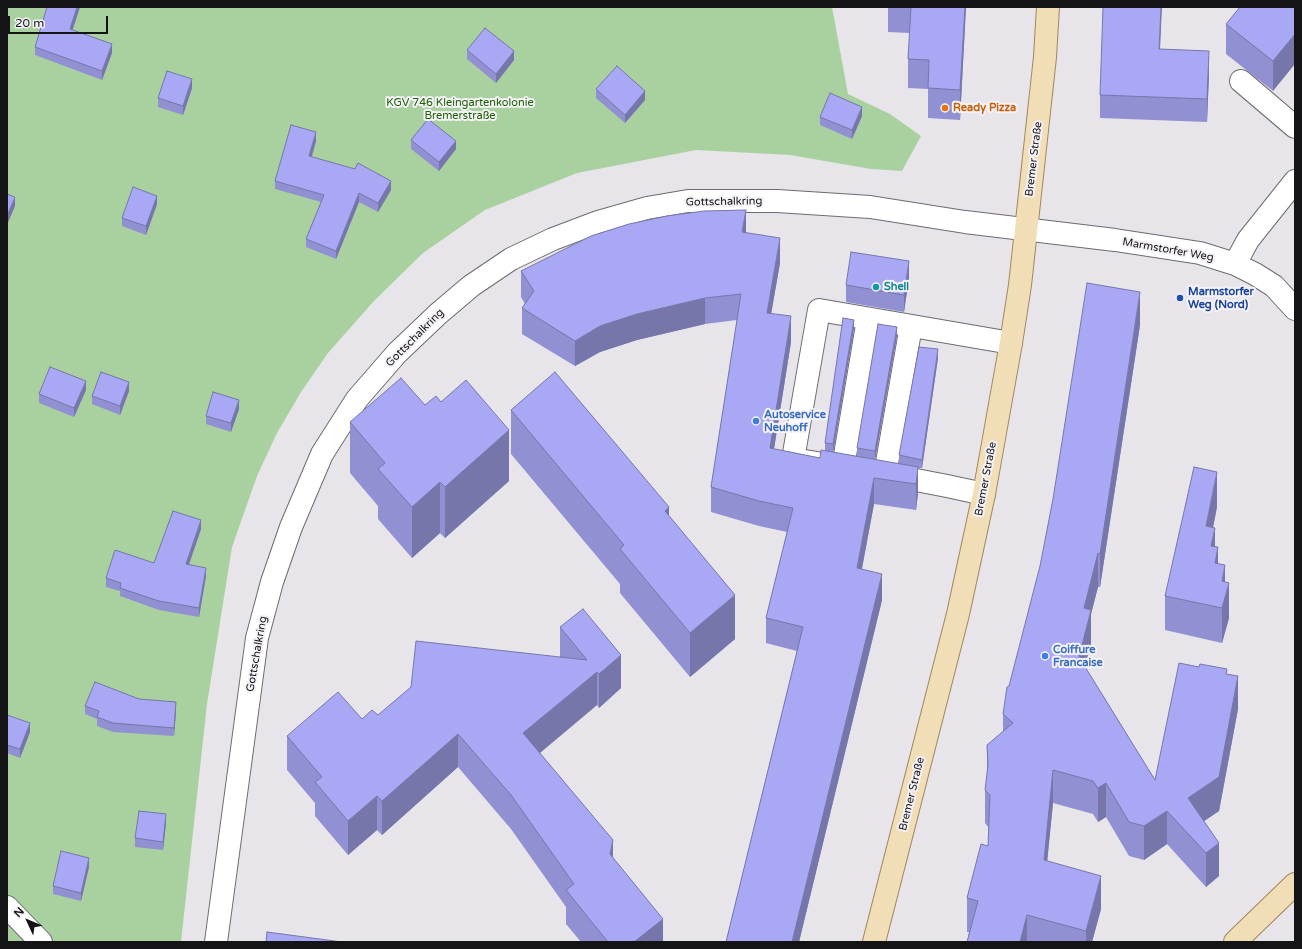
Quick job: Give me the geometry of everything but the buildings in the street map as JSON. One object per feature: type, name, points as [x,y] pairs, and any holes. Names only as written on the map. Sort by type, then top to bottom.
[{"type":"main road","name":"Bremer Straße","points":[[874,942],[958,614],[984,494],[1020,285],[1045,57],[1048,7]]},
{"type":"main road","points":[[1235,942],[1295,884]]},
{"type":"street","points":[[1241,81],[1295,127]]},
{"type":"street","points":[[1235,264],[1248,240],[1259,224],[1295,181]]},
{"type":"street","name":"Gottschalkring","points":[[216,942],[257,638],[272,582],[291,526],[322,454],[357,399],[397,353],[438,314],[471,286],[511,259],[553,239],[605,220],[647,208],[688,201],[778,201],[870,207],[965,222],[1025,229]]},
{"type":"street","name":"Marmstorfer Weg","points":[[1025,229],[1115,240],[1200,253],[1235,264],[1255,274],[1274,286],[1295,309]]},
{"type":"street","points":[[984,494],[885,474],[794,459],[819,310],[1011,343]]},
{"type":"street","points":[[843,467],[868,319]]},
{"type":"street","points":[[885,474],[911,326]]},
{"type":"street","points":[[7,907],[41,942]]},
{"type":"green space","name":"KGV 746 Kleingartenkolonie Bremerstraße","points":[[7,7],[832,7],[848,94],[890,114],[921,136],[902,171],[871,169],[790,155],[696,150],[577,173],[485,210],[423,253],[374,301],[328,353],[301,392],[277,433],[257,476],[232,547],[207,704],[181,942],[7,942]]},
{"type":"place","name":"Ready Pizza","points":[[945,108]]},
{"type":"place","name":"Shell","points":[[876,287]]},
{"type":"place","name":"Marmstorfer Weg (Nord)","points":[[1180,298]]},
{"type":"place","name":"Autoservice Neuhoff","points":[[756,421]]},
{"type":"place","name":"Coiffure Francaise","points":[[1045,656]]}]
